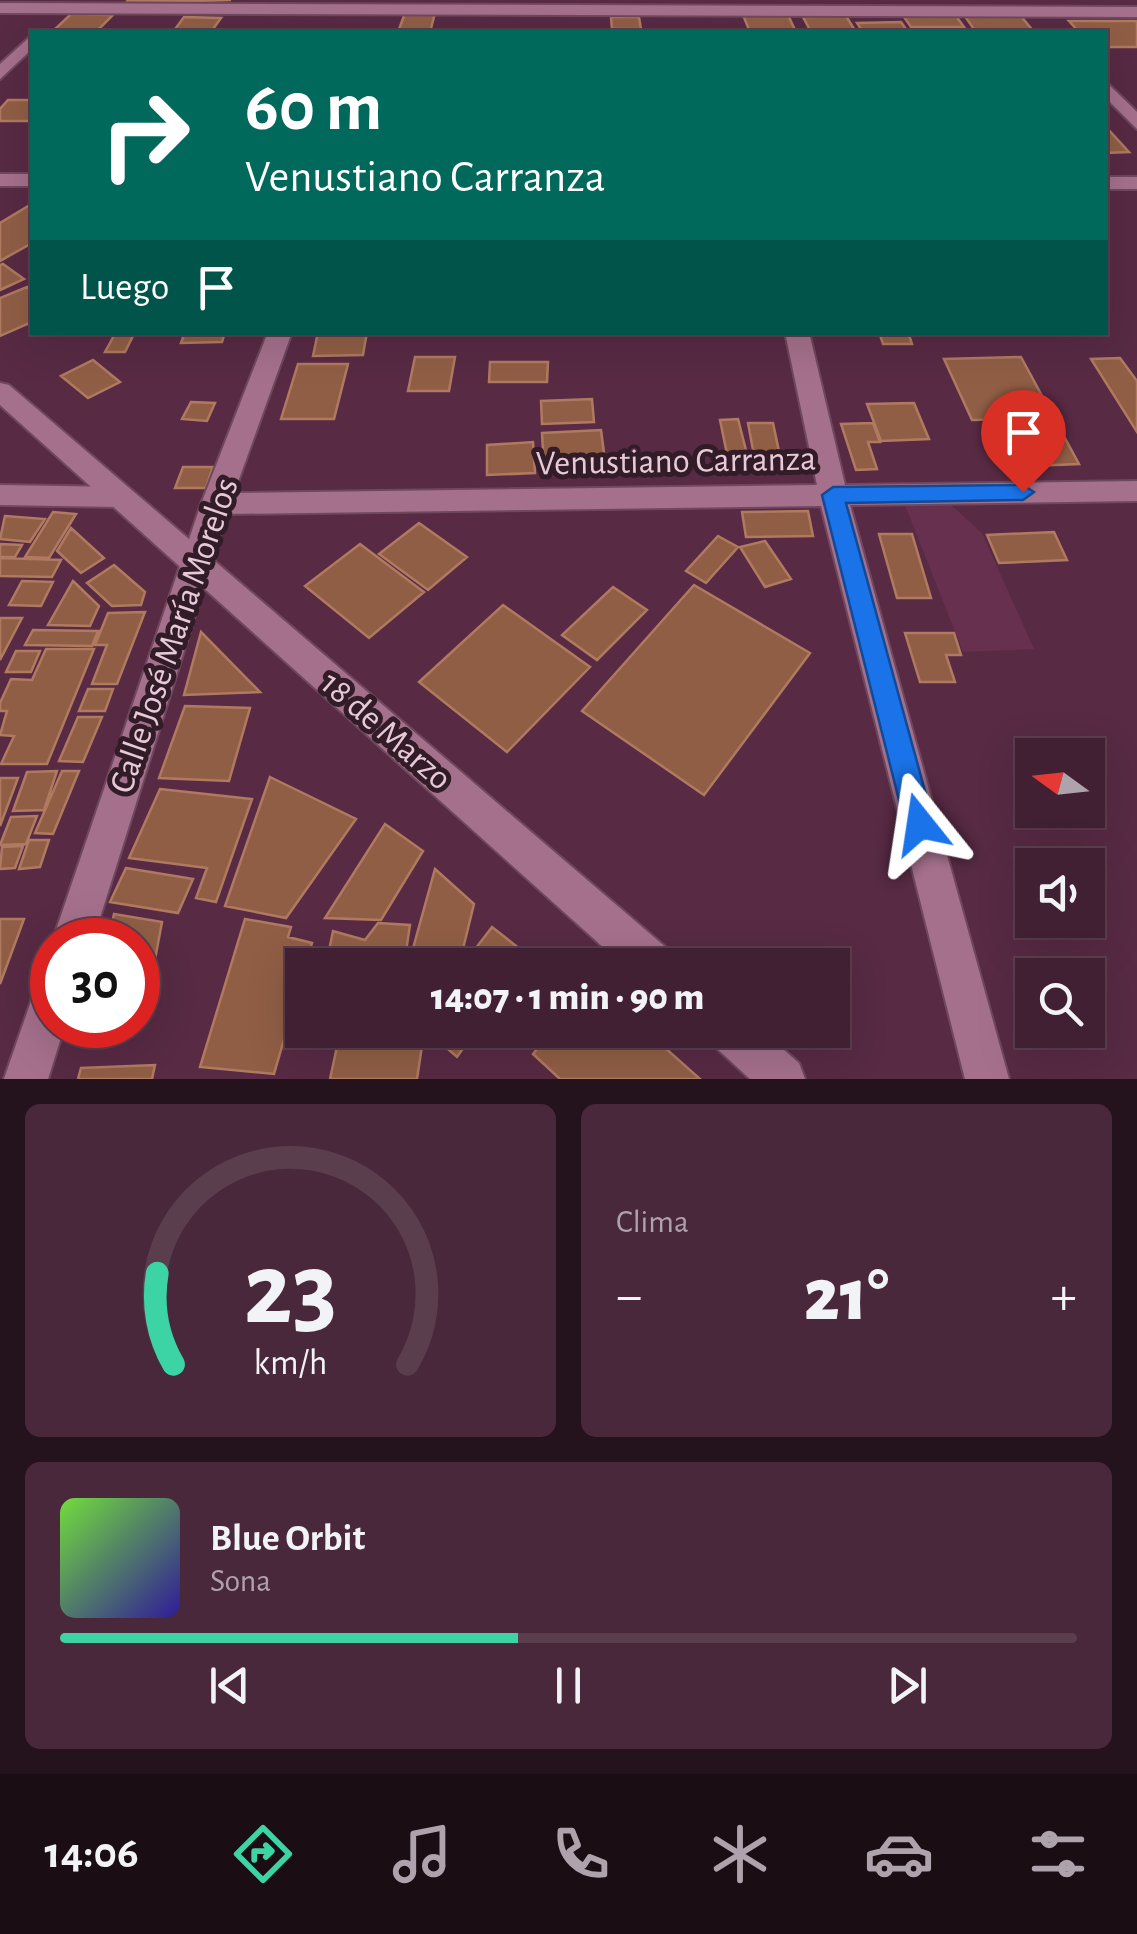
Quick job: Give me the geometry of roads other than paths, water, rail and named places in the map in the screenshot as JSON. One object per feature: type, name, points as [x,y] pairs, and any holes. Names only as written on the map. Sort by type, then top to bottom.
[{"type":"street","points":[[42,30],[67,4]]},
{"type":"street","points":[[0,8],[67,4],[730,4],[1036,6],[1137,12]]},
{"type":"street","points":[[383,30],[392,4]]},
{"type":"street","points":[[730,4],[735,30]]},
{"type":"street","points":[[1036,6],[1057,30]]},
{"type":"street","points":[[0,74],[30,42]]},
{"type":"street","points":[[1108,89],[1137,122]]},
{"type":"street","points":[[0,180],[30,180]]},
{"type":"street","points":[[1108,182],[1137,183]]},
{"type":"street","name":"Calle José María Morelos","points":[[79,918],[216,504],[279,335]]},
{"type":"street","points":[[797,335],[833,495],[987,1079]]},
{"type":"street","name":"18 de Marzo","points":[[0,391],[635,948]]},
{"type":"street","name":"Venustiano Carranza","points":[[216,504],[1137,491]]},
{"type":"street","points":[[0,496],[119,497]]},
{"type":"street","points":[[26,1079],[36,1048]]},
{"type":"street","points":[[748,1048],[783,1079]]}]
